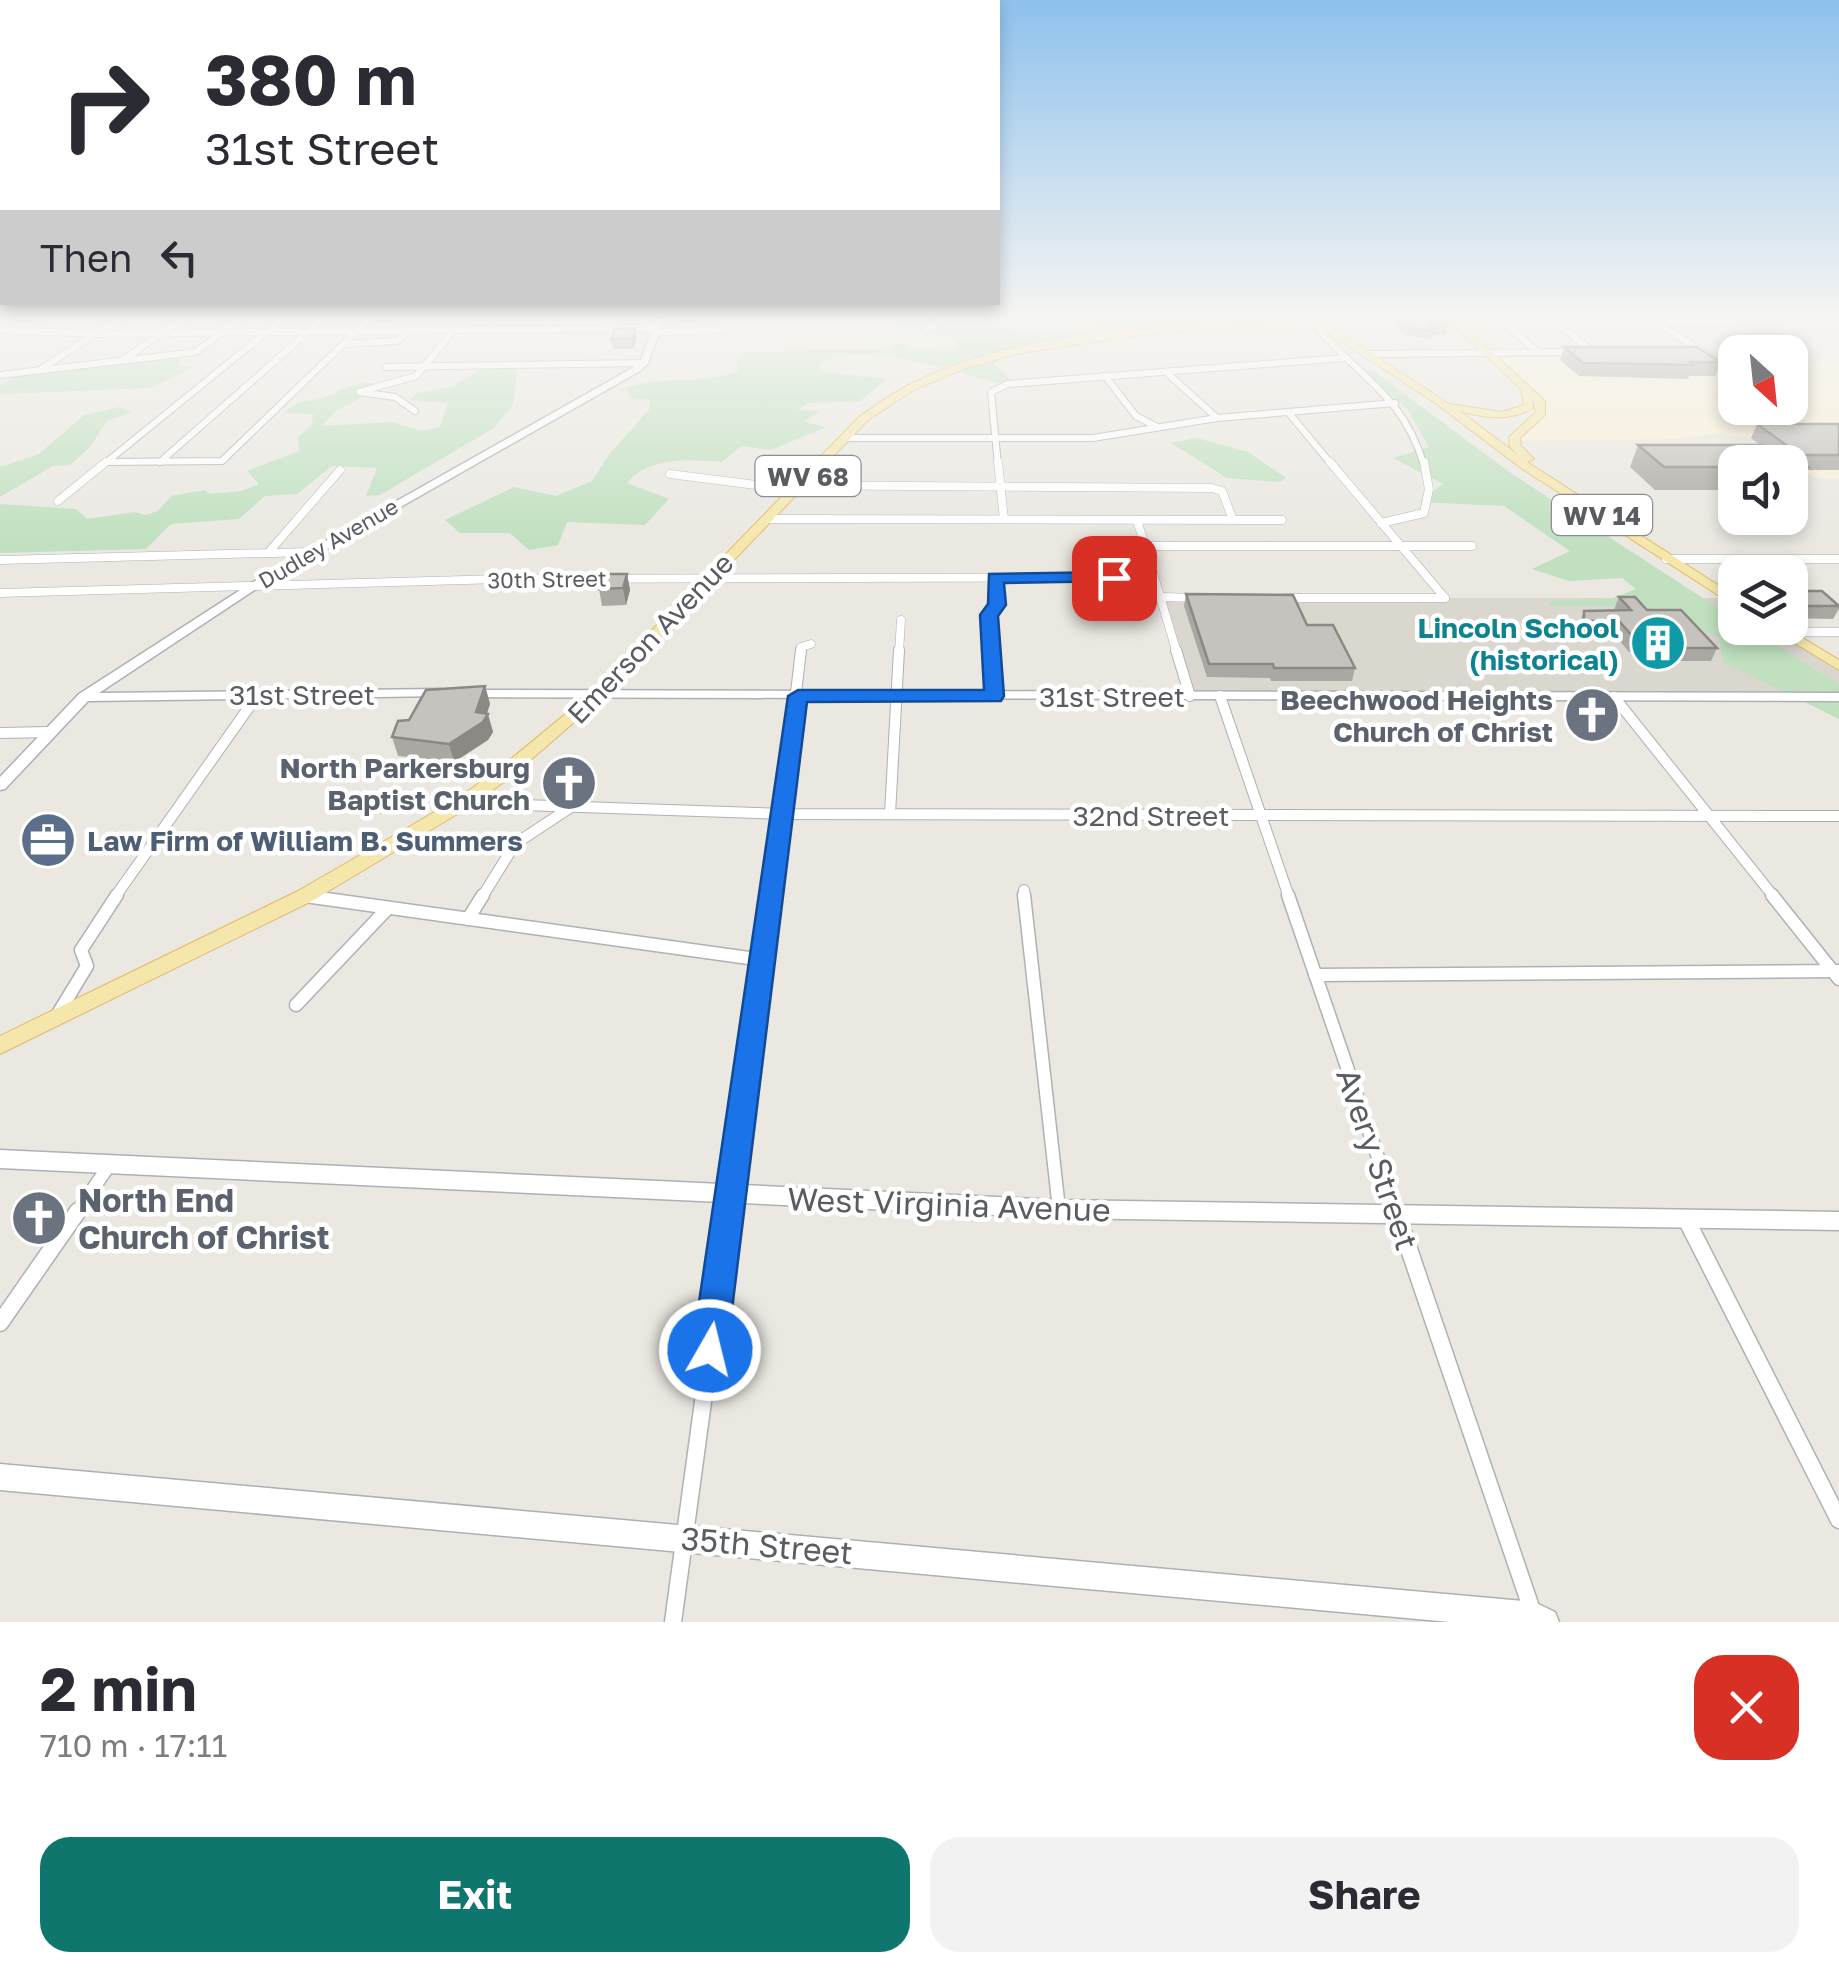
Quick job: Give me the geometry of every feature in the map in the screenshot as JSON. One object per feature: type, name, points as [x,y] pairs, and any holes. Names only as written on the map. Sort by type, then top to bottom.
[{"type":"main road","name":"Emerson Avenue","points":[[0,1046],[305,896],[463,803],[554,736],[864,418],[899,394]]},
{"type":"main road","name":"WV 14","points":[[1427,394],[1524,466],[1718,591]]},
{"type":"main road","points":[[1442,403],[1485,414],[1514,414],[1530,406],[1527,394]]},
{"type":"main road","points":[[1482,432],[1515,444],[1516,432],[1536,418],[1542,408],[1531,394]]},
{"type":"main road","name":"WV 14","points":[[1515,444],[1538,472]]},
{"type":"main road","points":[[1805,645],[1839,666]]},
{"type":"street","points":[[58,501],[191,394]]},
{"type":"street","points":[[160,462],[237,394]]},
{"type":"street","points":[[106,462],[222,461],[292,394]]},
{"type":"street","points":[[372,394],[395,397],[415,411]]},
{"type":"street","name":"Dudley Avenue","points":[[0,786],[84,698],[309,552],[590,394]]},
{"type":"street","points":[[991,394],[1004,520]]},
{"type":"street","points":[[1119,394],[1136,416],[1158,428]]},
{"type":"street","points":[[1190,394],[1216,418]]},
{"type":"street","points":[[1381,523],[1416,517],[1431,503],[1426,468],[1395,403],[1384,394]]},
{"type":"street","points":[[845,438],[1093,438],[1216,418],[1395,403]]},
{"type":"street","points":[[1274,598],[1445,598],[1288,412]]},
{"type":"street","points":[[268,553],[340,470]]},
{"type":"street","points":[[670,474],[756,485],[1212,488],[1222,491],[1233,520]]},
{"type":"street","points":[[766,518],[1282,520]]},
{"type":"street","points":[[1137,520],[1190,696]]},
{"type":"street","points":[[1145,546],[1472,546]]},
{"type":"street","points":[[0,560],[309,552]]},
{"type":"street","points":[[1666,559],[1839,558]]},
{"type":"street","name":"30th Street","points":[[0,593],[500,579],[1154,577]]},
{"type":"street","points":[[994,696],[989,615],[997,605],[995,578]]},
{"type":"street","points":[[1160,598],[1217,598]]},
{"type":"street","points":[[890,814],[901,620]]},
{"type":"street","points":[[1808,631],[1839,632]]},
{"type":"street","points":[[672,1622],[783,814],[801,647],[812,644]]},
{"type":"street","points":[[55,1019],[87,966],[81,950],[90,933],[258,693]]},
{"type":"street","name":"31st Street","points":[[84,698],[258,693],[1839,697]]},
{"type":"street","name":"Avery Street","points":[[1220,696],[1538,1620]]},
{"type":"street","points":[[1614,697],[1837,974]]},
{"type":"street","points":[[0,733],[49,732]]},
{"type":"street","name":"32nd Street","points":[[463,803],[783,814],[1839,816]]},
{"type":"street","points":[[468,919],[515,844],[572,806]]},
{"type":"street","points":[[1024,890],[1059,1209]]},
{"type":"street","points":[[305,896],[763,960]]},
{"type":"street","points":[[296,1005],[388,908]]},
{"type":"street","points":[[1315,974],[1837,974]]},
{"type":"street","name":"West Virginia Avenue","points":[[0,1158],[1059,1209],[1839,1220]]},
{"type":"street","points":[[0,1323],[112,1162]]},
{"type":"street","points":[[1686,1218],[1839,1520]]},
{"type":"street","name":"35th Street","points":[[0,1476],[684,1537],[1538,1620]]},
{"type":"shaded area","points":[[1528,394],[1718,394],[1718,425],[1808,425],[1808,394],[1839,394],[1839,479],[1808,475],[1808,445],[1760,445],[1751,438],[1716,434],[1673,439],[1514,441],[1542,407]]},
{"type":"shaded area","points":[[1160,598],[1718,598],[1718,645],[1805,645],[1839,666],[1839,697],[1190,696]]},
{"type":"green space","points":[[333,394],[369,394],[336,411],[322,426],[393,422],[420,431],[440,427],[448,403],[410,400],[416,394],[514,394],[513,405],[494,428],[380,495],[366,496],[377,468],[332,466],[297,494],[265,496],[239,519],[171,524],[146,549],[0,553],[0,504],[76,509],[87,519],[134,512],[146,515],[158,511],[171,496],[205,490],[210,494],[242,491],[259,484],[247,471],[299,451],[298,437],[312,425],[313,414],[285,413],[299,402]]},
{"type":"green space","points":[[629,394],[869,394],[860,401],[808,403],[799,410],[820,411],[804,422],[826,427],[771,450],[741,446],[722,462],[670,462],[646,468],[627,483],[669,499],[645,525],[567,522],[558,545],[529,550],[510,533],[460,533],[445,520],[514,487],[556,496],[592,481],[610,453],[649,410],[650,400],[631,398]]},
{"type":"green space","points":[[1389,394],[1404,394],[1512,474],[1718,608],[1718,637],[1645,607],[1549,606],[1551,601],[1610,599],[1636,589],[1622,578],[1569,581],[1532,569],[1570,551],[1504,506],[1419,502],[1443,484],[1393,458],[1429,447],[1408,410]]},
{"type":"green space","points":[[119,407],[132,412],[107,421],[90,447],[70,465],[53,466],[0,497],[0,467],[39,454],[84,415]]},
{"type":"green space","points":[[1197,438],[1248,452],[1286,478],[1280,482],[1227,478],[1171,443]]},
{"type":"green space","points":[[1720,645],[1776,645],[1839,684],[1839,719],[1723,662]]},
{"type":"building","points":[[1839,424],[1839,455],[1808,455],[1808,445],[1786,445],[1758,425]]},
{"type":"building","points":[[1638,445],[1718,445],[1718,467],[1664,467]]},
{"type":"building","points":[[604,574],[627,574],[623,588],[599,589]]},
{"type":"building","points":[[1808,591],[1822,591],[1839,606],[1808,606]]},
{"type":"building","points":[[1186,594],[1293,595],[1307,625],[1333,625],[1355,668],[1209,664]]},
{"type":"building","points":[[1619,597],[1635,597],[1647,610],[1681,610],[1717,648],[1682,648],[1673,639],[1635,639],[1619,621],[1584,621],[1584,611],[1631,610]]},
{"type":"building","points":[[485,686],[476,712],[488,714],[483,722],[449,744],[392,737],[398,721],[409,720],[426,690]]},
{"type":"place","name":"Lincoln School (historical)","points":[[1658,643]]},
{"type":"place","name":"Beechwood Heights Church of Christ","points":[[1592,715]]},
{"type":"place","name":"North Parkersburg Baptist Church","points":[[569,783]]},
{"type":"place","name":"Law Firm of William B. Summers","points":[[48,840]]},
{"type":"place","name":"North End Church of Christ","points":[[39,1218]]},
{"type":"route","points":[[710,1350],[798,696],[994,696],[989,615],[997,605],[995,578],[1114,578]]}]
